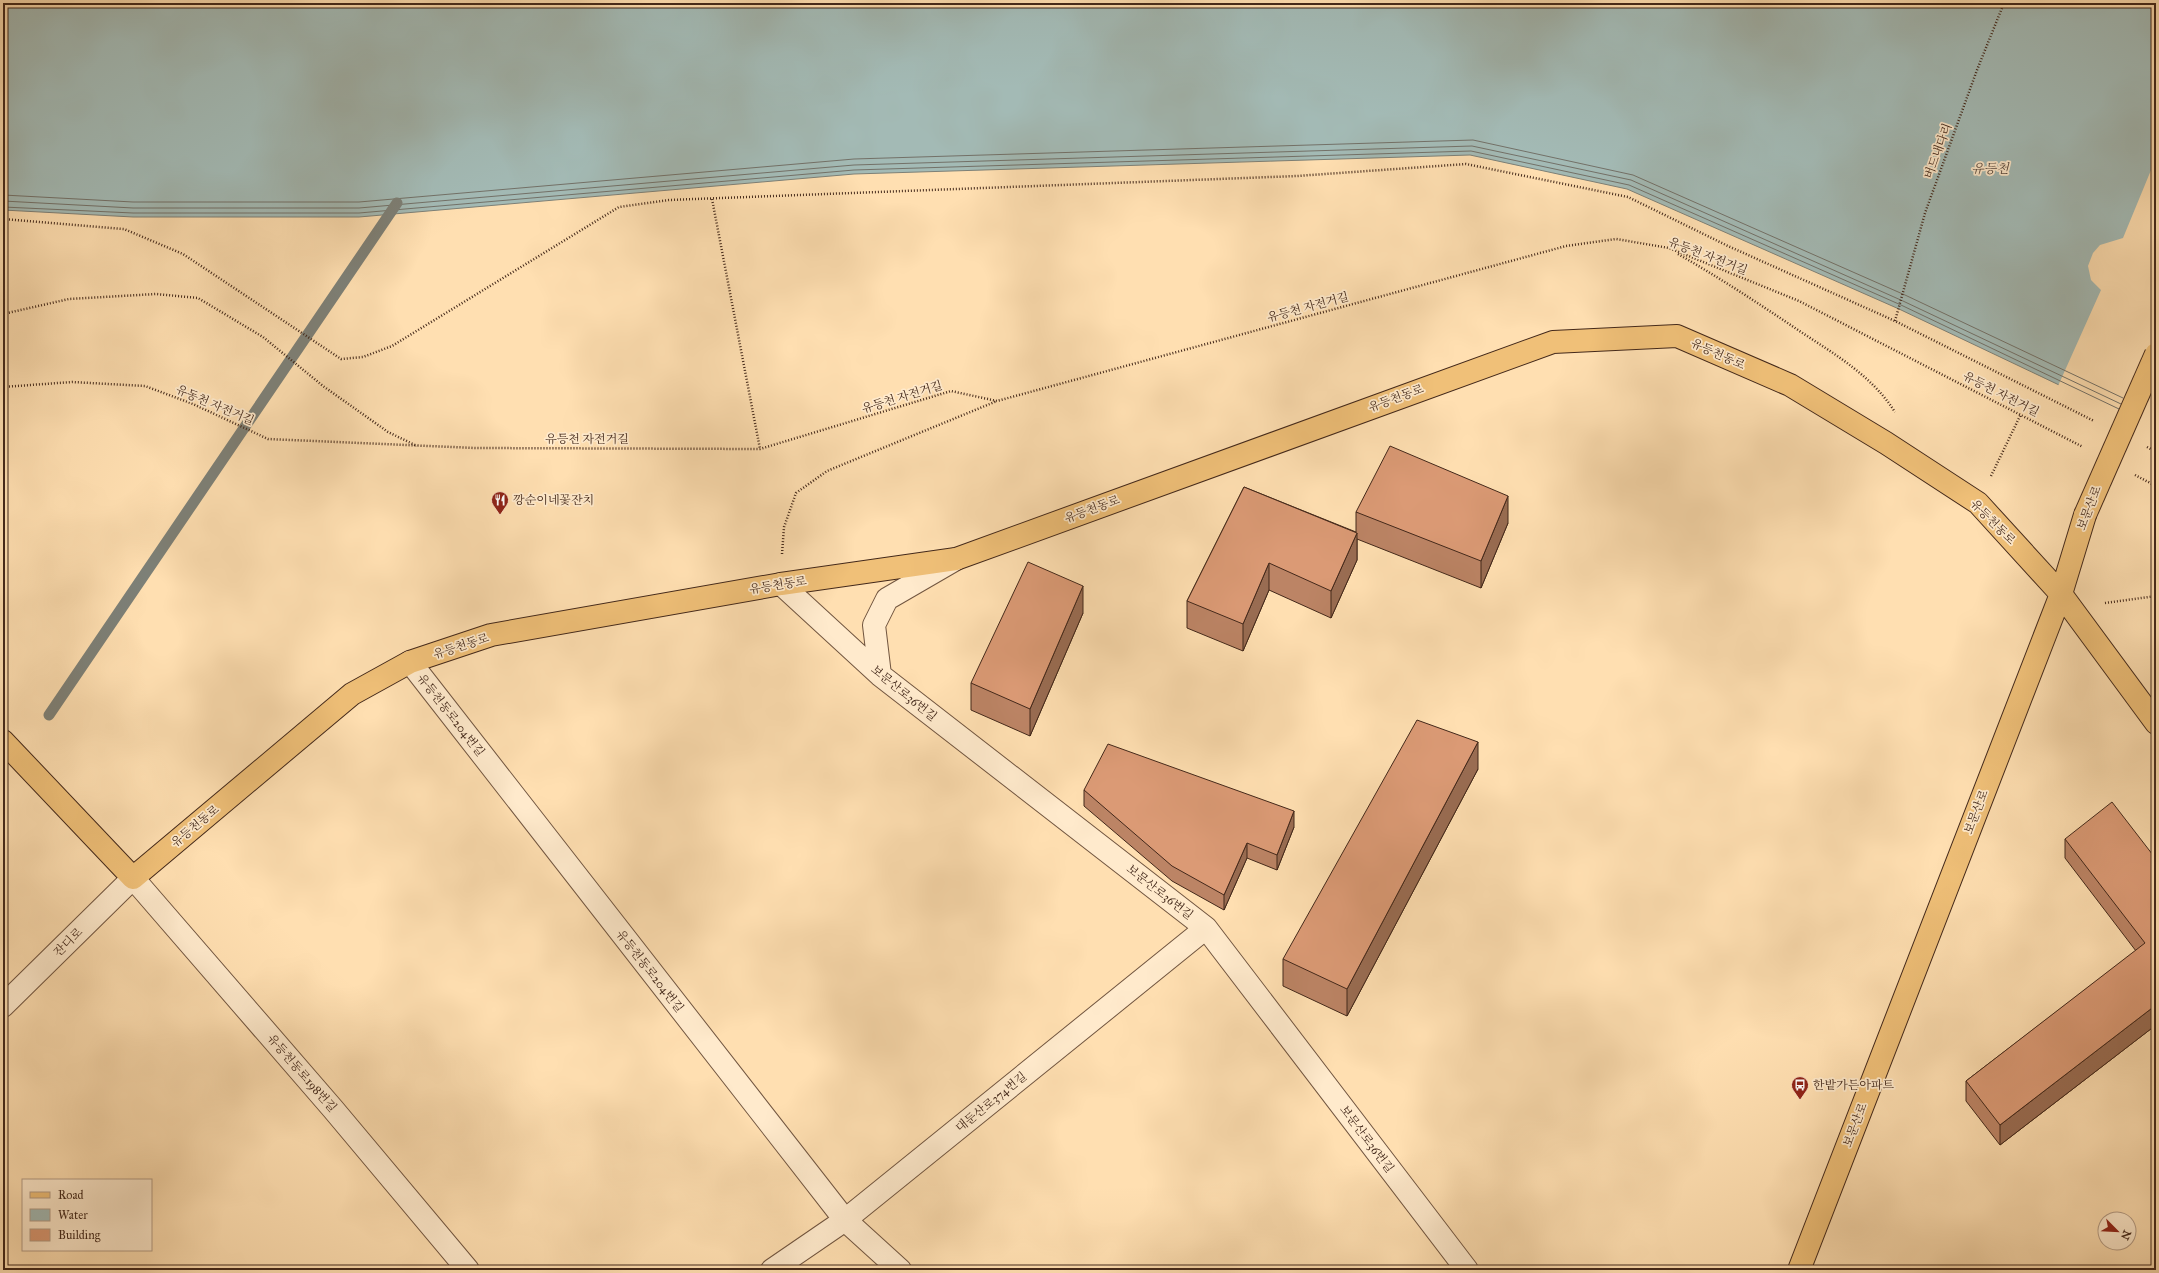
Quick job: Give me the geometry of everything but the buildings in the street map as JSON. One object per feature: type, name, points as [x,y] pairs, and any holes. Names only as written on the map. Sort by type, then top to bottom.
[{"type":"main road","name":"유등천동로","points":[[132,878],[352,694],[410,662],[491,635],[781,584],[956,559],[1553,342],[1677,336],[1790,386],[1886,443],[1978,504],[2061,594],[2156,723]]},
{"type":"main road","name":"보문산로","points":[[1799,1270],[2061,594],[2085,515],[2156,354]]},
{"type":"main road","points":[[3,741],[132,878]]},
{"type":"street","points":[[880,675],[874,625],[887,599],[956,559]]},
{"type":"street","name":"보문산로36번길","points":[[781,584],[880,675],[1206,928],[1467,1270]]},
{"type":"street","name":"유등천동로204번길","points":[[410,662],[845,1220],[900,1270]]},
{"type":"street","name":"잔디로","points":[[3,1006],[132,878]]},
{"type":"street","name":"유등천동로198번길","points":[[132,878],[333,1109],[468,1270]]},
{"type":"street","name":"대둔산로374번길","points":[[772,1270],[845,1220],[1206,928]]},
{"type":"path","name":"버드내다리","points":[[1895,321],[1925,213],[1977,70],[2004,3]]},
{"type":"path","points":[[3,218],[124,229],[184,254],[341,359],[363,357],[392,346],[619,207],[669,200],[1297,176],[1466,164],[1628,197],[1728,246],[1895,321],[2100,424]]},
{"type":"path","points":[[712,199],[760,449]]},
{"type":"path","name":"유등천 자전거길","points":[[419,447],[760,449],[951,391],[997,401],[1566,246],[1616,239],[1669,248],[1799,301],[2089,450]]},
{"type":"path","points":[[1669,248],[1742,291],[1857,369],[1890,404],[1898,417]]},
{"type":"path","points":[[3,314],[69,299],[156,294],[198,298],[263,337],[323,386],[388,432],[419,447]]},
{"type":"path","name":"유동천 자전거길","points":[[3,387],[72,382],[145,386],[193,404],[268,439],[419,447]]},
{"type":"path","points":[[781,584],[784,527],[796,493],[827,472],[997,401]]},
{"type":"path","points":[[1989,480],[2021,414]]},
{"type":"path","points":[[2142,445],[2156,452]]},
{"type":"path","points":[[2129,471],[2156,486]]},
{"type":"path","points":[[2112,602],[2156,596]]},
{"type":"water","name":"유등천","points":[[3,3],[2156,3],[2156,431],[1899,309],[1627,189],[1470,155],[854,174],[359,217],[133,217],[3,210]]},
{"type":"pier","points":[[2156,158],[2156,433],[2058,386],[2101,290],[2091,280],[2088,266],[2093,253],[2100,245],[2123,238]]},
{"type":"waterway","points":[[49,715],[397,203]]},
{"type":"place","name":"깡순이네꽃잔치","points":[[500,515]]},
{"type":"place","name":"한밭가든아파트","points":[[1800,1100]]}]
